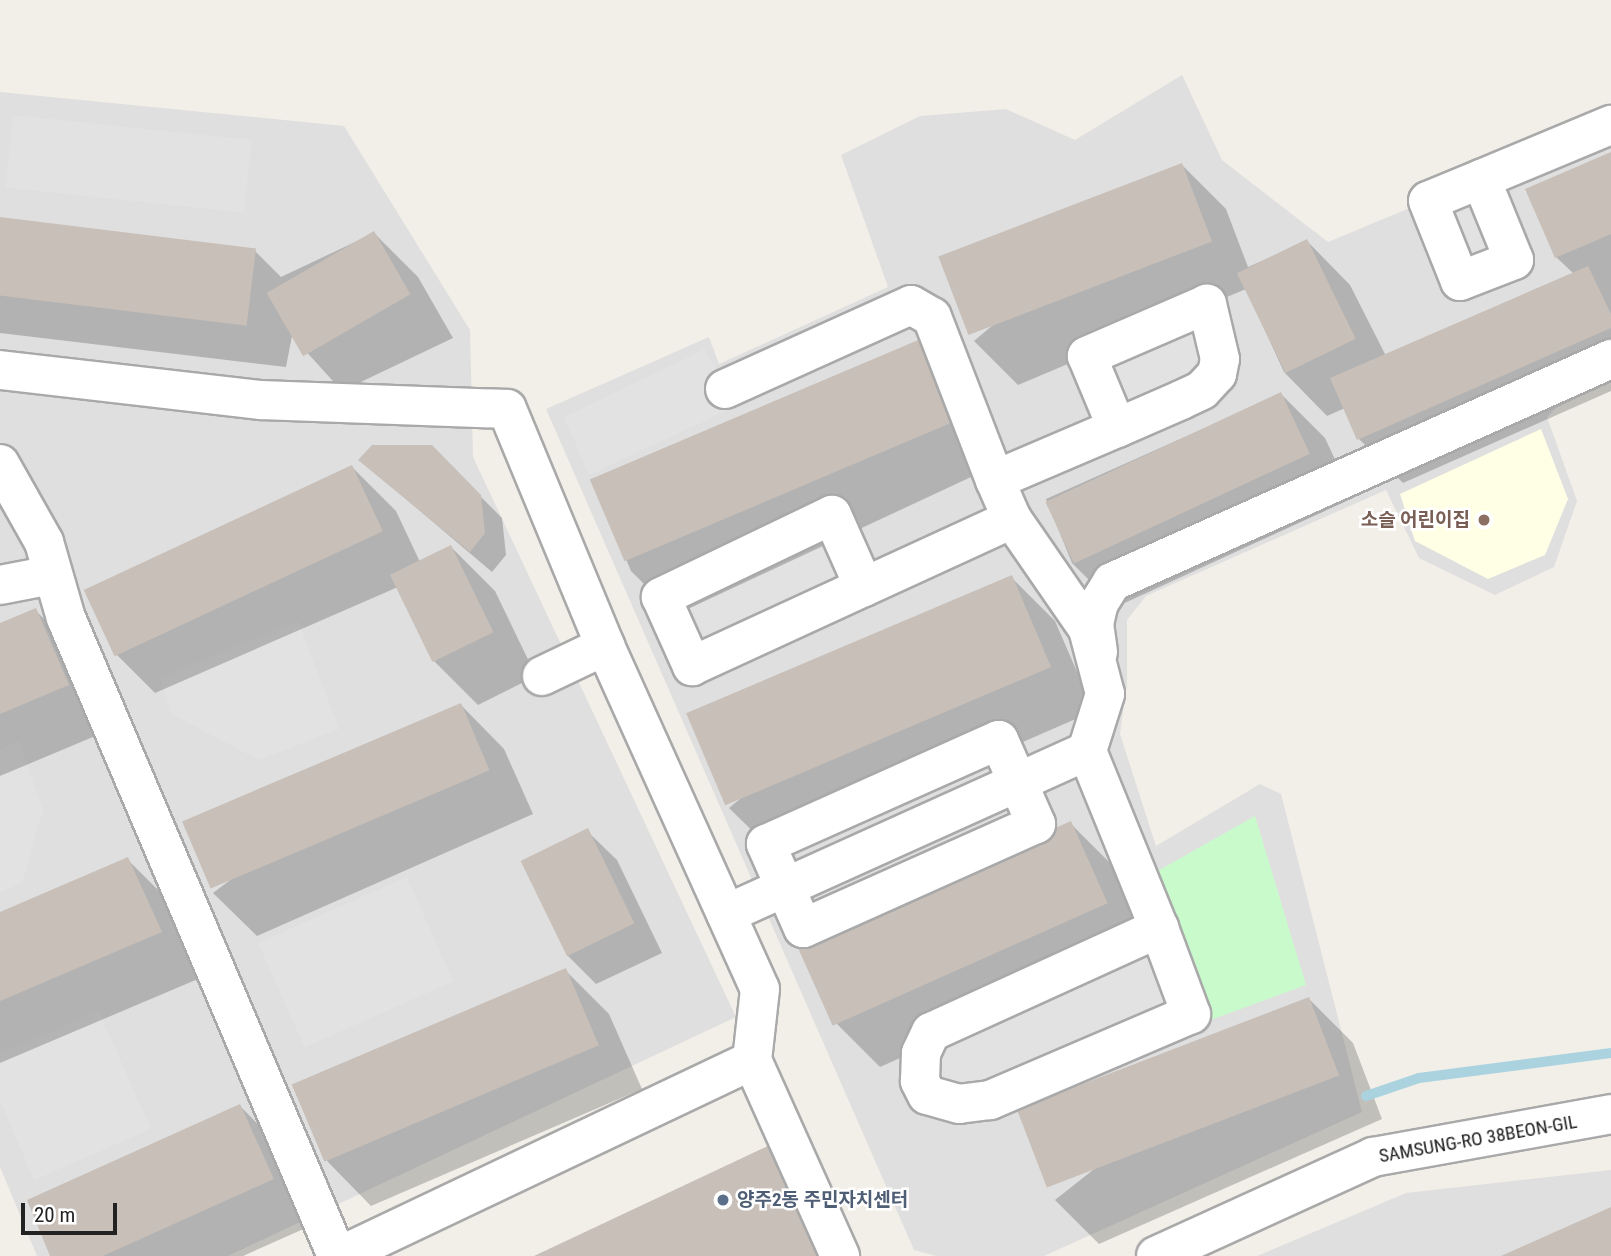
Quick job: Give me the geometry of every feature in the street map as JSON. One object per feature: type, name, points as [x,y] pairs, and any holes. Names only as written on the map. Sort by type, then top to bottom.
[{"type":"street","points":[[1481,178],[1428,201],[1460,281],[1514,260],[1481,179],[1611,125]]},
{"type":"street","points":[[725,389],[911,305],[932,317],[1012,519],[1088,629],[1099,664]]},
{"type":"street","points":[[1160,928],[931,1032],[921,1054],[919,1081],[927,1095],[959,1104],[990,1100],[1191,1014],[1160,928],[1087,751],[1105,694],[1094,624],[1099,603],[1112,582],[1611,359]]},
{"type":"street","points":[[0,369],[220,397],[507,409],[605,646],[760,989],[752,1060],[839,1256]]},
{"type":"street","points":[[995,480],[1116,428]]},
{"type":"street","points":[[0,464],[44,542],[52,575],[167,863],[339,1256],[752,1060]]},
{"type":"street","points":[[864,587],[832,515],[661,597],[692,666],[864,587],[1012,519]]},
{"type":"street","points":[[0,585],[52,575]]},
{"type":"street","points":[[542,676],[605,646]]},
{"type":"street","points":[[726,914],[1087,751]]},
{"type":"street","name":"SAMSUNG-RO 38BEON-GIL","points":[[1156,1256],[1205,1246],[1373,1157],[1611,1114]]},
{"type":"shaded area","points":[[1182,75],[1222,160],[1328,242],[1611,124],[1611,382],[1556,408],[1547,417],[1577,501],[1554,567],[1495,595],[1419,558],[1386,490],[1146,596],[1127,620],[1127,684],[1120,734],[1156,846],[1260,784],[1281,794],[1362,1112],[1044,1256],[936,1256],[914,1250],[546,409],[709,337],[719,364],[888,287],[841,155],[920,116],[1006,109],[1075,140]]},
{"type":"shaded area","points":[[0,92],[344,126],[470,330],[473,457],[736,1017],[228,1256],[37,1256],[0,1167]]},
{"type":"shaded area","points":[[13,115],[252,140],[244,213],[5,188]]},
{"type":"shaded area","points":[[1481,179],[1514,260],[1461,281],[1428,200]]},
{"type":"shaded area","points":[[1207,304],[1220,359],[1117,428],[1087,356]]},
{"type":"shaded area","points":[[705,349],[725,389],[752,376],[762,394],[589,475],[564,417]]},
{"type":"shaded area","name":"소슬 어린이집","points":[[1541,429],[1568,499],[1545,555],[1488,579],[1415,541],[1400,494]]},
{"type":"shaded area","points":[[832,515],[864,587],[691,664],[658,592]]},
{"type":"shaded area","points":[[298,621],[339,729],[259,760],[172,714],[160,678]]},
{"type":"shaded area","points":[[19,741],[43,810],[22,883],[0,892],[0,750]]},
{"type":"shaded area","points":[[407,877],[453,981],[304,1047],[258,943]]},
{"type":"shaded area","points":[[1159,928],[1191,1014],[959,1104],[921,1053]]},
{"type":"shaded area","points":[[99,1012],[151,1129],[34,1180],[0,1100],[0,1053]]},
{"type":"shaded area","points":[[1611,1170],[1611,1256],[1257,1256],[1406,1193]]},
{"type":"green space","points":[[1255,816],[1306,985],[1205,1022],[1147,877]]},
{"type":"building","points":[[1611,152],[1611,234],[1555,258],[1525,189]]},
{"type":"building","points":[[1182,163],[1212,241],[968,335],[938,257]]},
{"type":"building","points":[[0,217],[256,248],[247,326],[0,296]]},
{"type":"building","points":[[374,231],[410,294],[303,356],[267,293]]},
{"type":"building","points":[[1307,239],[1356,339],[1286,373],[1237,273]]},
{"type":"building","points":[[1588,266],[1611,314],[1611,328],[1357,440],[1330,378]]},
{"type":"building","points":[[923,338],[958,420],[625,561],[590,479]]},
{"type":"building","points":[[1281,392],[1310,454],[1074,564],[1045,502]]},
{"type":"building","points":[[372,445],[432,445],[481,495],[485,533],[470,552],[358,460]]},
{"type":"building","points":[[352,465],[383,531],[115,656],[84,590]]},
{"type":"building","points":[[451,545],[494,632],[432,662],[390,575]]},
{"type":"building","points":[[1012,575],[1051,667],[725,805],[686,713]]},
{"type":"building","points":[[36,608],[69,685],[0,714],[0,623]]},
{"type":"building","points":[[461,703],[490,770],[211,889],[182,821]]},
{"type":"building","points":[[1071,821],[1108,903],[833,1026],[796,943]]},
{"type":"building","points":[[588,828],[634,923],[567,956],[521,861]]},
{"type":"building","points":[[128,857],[162,932],[0,1001],[0,912]]},
{"type":"building","points":[[566,968],[599,1045],[325,1162],[292,1084]]},
{"type":"building","points":[[1309,997],[1339,1075],[1047,1188],[1017,1109]]},
{"type":"building","points":[[240,1104],[274,1179],[103,1256],[50,1256],[27,1200]]},
{"type":"building","name":"양주2동 주민자치센터","points":[[770,1145],[818,1256],[534,1256]]},
{"type":"building","points":[[1611,1207],[1611,1256],[1501,1256]]},
{"type":"waterway","points":[[1366,1096],[1419,1078],[1611,1053]]},
{"type":"place","name":"소슬 어린이집","points":[[1484,520]]},
{"type":"place","name":"양주2동 주민자치센터","points":[[723,1200]]}]
